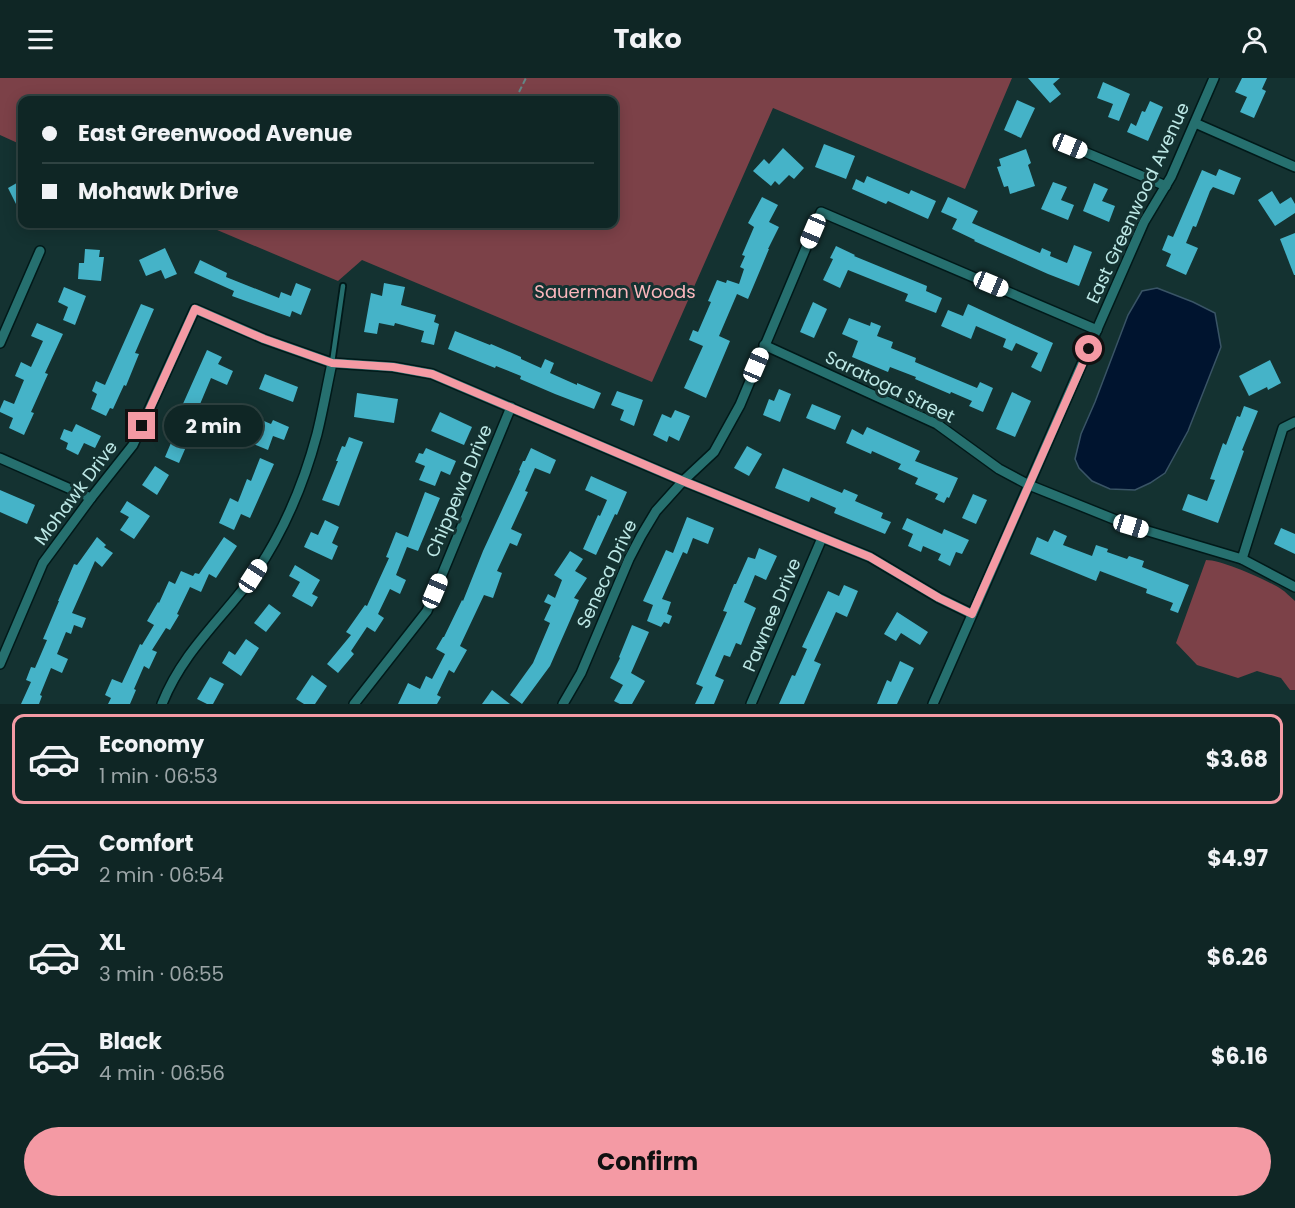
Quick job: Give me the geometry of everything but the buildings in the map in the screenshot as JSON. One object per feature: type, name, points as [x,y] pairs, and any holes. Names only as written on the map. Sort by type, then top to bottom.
[{"type":"street","name":"East Greenwood Avenue","points":[[933,704],[1144,222],[1166,186],[1214,78]]},
{"type":"street","points":[[1195,123],[1295,167]]},
{"type":"street","points":[[1070,146],[1166,186]]},
{"type":"street","name":"Seneca Drive","points":[[563,704],[581,673],[637,543],[656,511],[714,452],[740,405],[821,212],[1097,330]]},
{"type":"street","points":[[0,343],[40,251]]},
{"type":"street","name":"Mohawk Drive","points":[[0,664],[43,563],[133,445],[195,309],[264,339],[332,363]]},
{"type":"street","name":"Saratoga Street","points":[[765,345],[937,424],[999,469],[1029,485],[1131,526],[1242,560],[1295,587]]},
{"type":"street","points":[[162,704],[168,688],[189,654],[253,576],[274,544],[298,494],[317,435],[332,363],[393,367],[432,374],[683,481],[870,557],[939,598],[972,614]]},
{"type":"street","name":"Chippewa Drive","points":[[354,704],[426,611],[511,407]]},
{"type":"street","points":[[1242,560],[1283,428],[1295,422]]},
{"type":"street","points":[[0,458],[91,498]]},
{"type":"street","name":"Pawnee Drive","points":[[752,704],[822,538]]},
{"type":"lane","points":[[332,363],[343,286]]},
{"type":"path","points":[[517,96],[526,78]]},
{"type":"green space","name":"Sauerman Woods","points":[[0,78],[1012,78],[965,189],[773,108],[652,382],[362,260],[338,281],[212,228],[618,228],[618,96],[18,96],[18,143],[0,135]]},
{"type":"green space","points":[[1206,560],[1222,563],[1255,576],[1281,589],[1295,601],[1295,690],[1290,690],[1281,678],[1257,671],[1238,678],[1197,665],[1176,643]]},
{"type":"water","points":[[1157,288],[1215,313],[1221,347],[1188,431],[1165,473],[1135,490],[1110,489],[1092,481],[1079,468],[1075,459],[1081,434],[1128,315],[1142,291]]},
{"type":"route","points":[[142,426],[195,309],[264,339],[332,363],[393,367],[432,374],[683,481],[870,557],[939,598],[972,614],[1089,349]]}]
